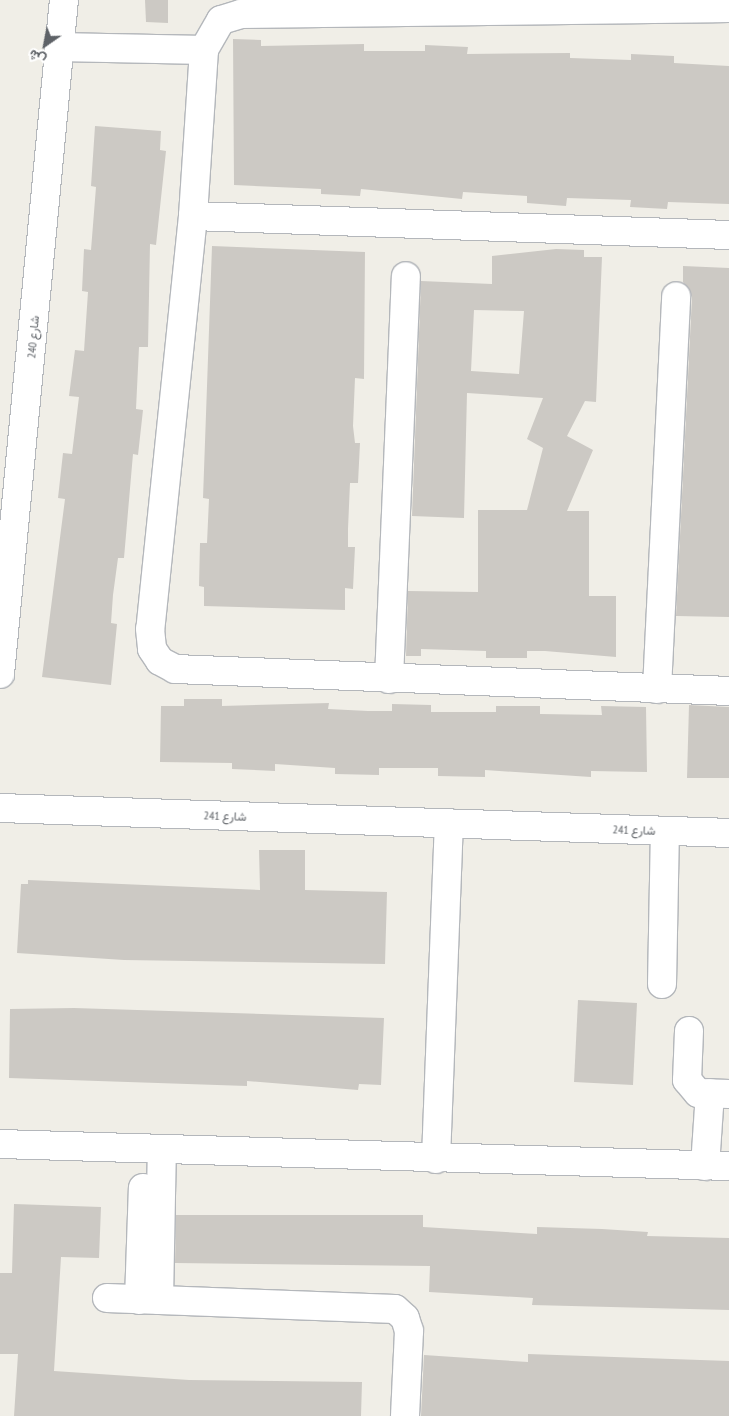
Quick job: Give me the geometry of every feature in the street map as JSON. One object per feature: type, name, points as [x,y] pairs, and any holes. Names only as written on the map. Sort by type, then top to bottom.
[{"type":"street","name":"شارع 240","points":[[0,674],[7,553],[64,0]]},
{"type":"street","points":[[729,8],[241,14],[221,20],[204,50],[193,216],[152,648],[160,661],[175,669],[389,679],[729,691]]},
{"type":"street","points":[[60,48],[204,50]]},
{"type":"street","points":[[193,216],[729,235]]},
{"type":"street","points":[[389,679],[406,276]]},
{"type":"street","points":[[657,689],[676,296]]},
{"type":"street","name":"شارع 241","points":[[0,808],[729,833]]},
{"type":"street","points":[[436,1159],[450,823]]},
{"type":"street","points":[[662,984],[665,831]]},
{"type":"street","points":[[0,1144],[436,1159],[717,1166],[720,1093],[698,1093],[687,1080],[689,1031]]},
{"type":"street","points":[[149,1300],[153,1149]]},
{"type":"street","points":[[108,1298],[395,1309],[405,1318],[409,1331],[405,1416]]},
{"type":"building","points":[[145,0],[168,0],[168,23],[146,22]]},
{"type":"building","points":[[233,39],[261,40],[261,46],[364,44],[364,51],[425,51],[425,45],[468,47],[467,54],[570,53],[570,58],[631,60],[631,54],[674,56],[674,63],[729,66],[729,204],[668,202],[667,209],[630,207],[631,200],[567,198],[566,206],[527,203],[527,196],[463,192],[462,199],[361,189],[360,196],[321,194],[321,189],[234,185]]},
{"type":"building","points":[[95,126],[161,131],[160,150],[166,151],[156,245],[150,244],[148,347],[139,347],[136,409],[143,410],[138,455],[133,454],[124,558],[118,558],[113,595],[111,623],[117,624],[111,685],[42,677],[65,499],[58,498],[63,453],[72,454],[79,397],[69,396],[75,350],[84,351],[88,292],[82,291],[84,249],[91,250],[96,187],[91,186]]},
{"type":"building","points":[[212,246],[365,252],[364,379],[355,378],[353,426],[355,443],[360,443],[358,483],[350,483],[348,529],[348,547],[355,547],[353,589],[345,588],[345,610],[204,606],[204,587],[199,586],[200,543],[207,543],[209,499],[203,498]]},
{"type":"building","points":[[556,249],[584,250],[584,257],[602,257],[596,402],[585,401],[567,436],[593,450],[567,511],[589,511],[589,596],[616,596],[616,657],[527,651],[527,658],[486,658],[486,651],[421,649],[421,656],[406,656],[408,591],[478,592],[478,510],[527,510],[543,448],[527,439],[543,398],[467,393],[464,518],[412,516],[421,281],[492,284],[492,256]],"holes":[[[474,310],[524,311],[519,374],[471,371]]]},
{"type":"building","points":[[683,266],[729,268],[729,617],[676,616],[692,297],[683,282]]},
{"type":"building","points":[[184,699],[222,699],[222,706],[329,703],[328,709],[368,711],[392,711],[392,704],[431,705],[431,712],[496,712],[496,706],[540,706],[540,714],[602,715],[601,706],[646,707],[647,772],[591,771],[591,777],[485,770],[485,777],[438,776],[438,768],[379,768],[379,775],[335,774],[335,768],[275,764],[275,771],[232,769],[232,763],[160,762],[161,706],[184,706]]},
{"type":"building","points":[[689,705],[729,707],[729,778],[687,778]]},
{"type":"building","points":[[259,850],[305,850],[305,890],[387,892],[385,964],[124,960],[17,953],[21,884],[28,884],[28,880],[260,890]]},
{"type":"building","points":[[578,1000],[637,1003],[633,1085],[574,1082]]},
{"type":"building","points":[[74,1008],[384,1018],[381,1085],[359,1084],[358,1090],[247,1081],[247,1086],[9,1078],[10,1009]]},
{"type":"building","points":[[14,1204],[101,1207],[99,1258],[61,1257],[54,1371],[189,1380],[362,1382],[361,1416],[14,1416],[18,1354],[0,1354],[0,1273],[12,1273]]},
{"type":"building","points":[[176,1215],[423,1215],[423,1227],[537,1234],[537,1227],[602,1229],[648,1232],[647,1236],[729,1238],[729,1310],[532,1305],[533,1298],[429,1292],[430,1266],[175,1263]]},
{"type":"building","points":[[528,1354],[729,1361],[729,1416],[421,1416],[424,1355],[528,1362]]}]
